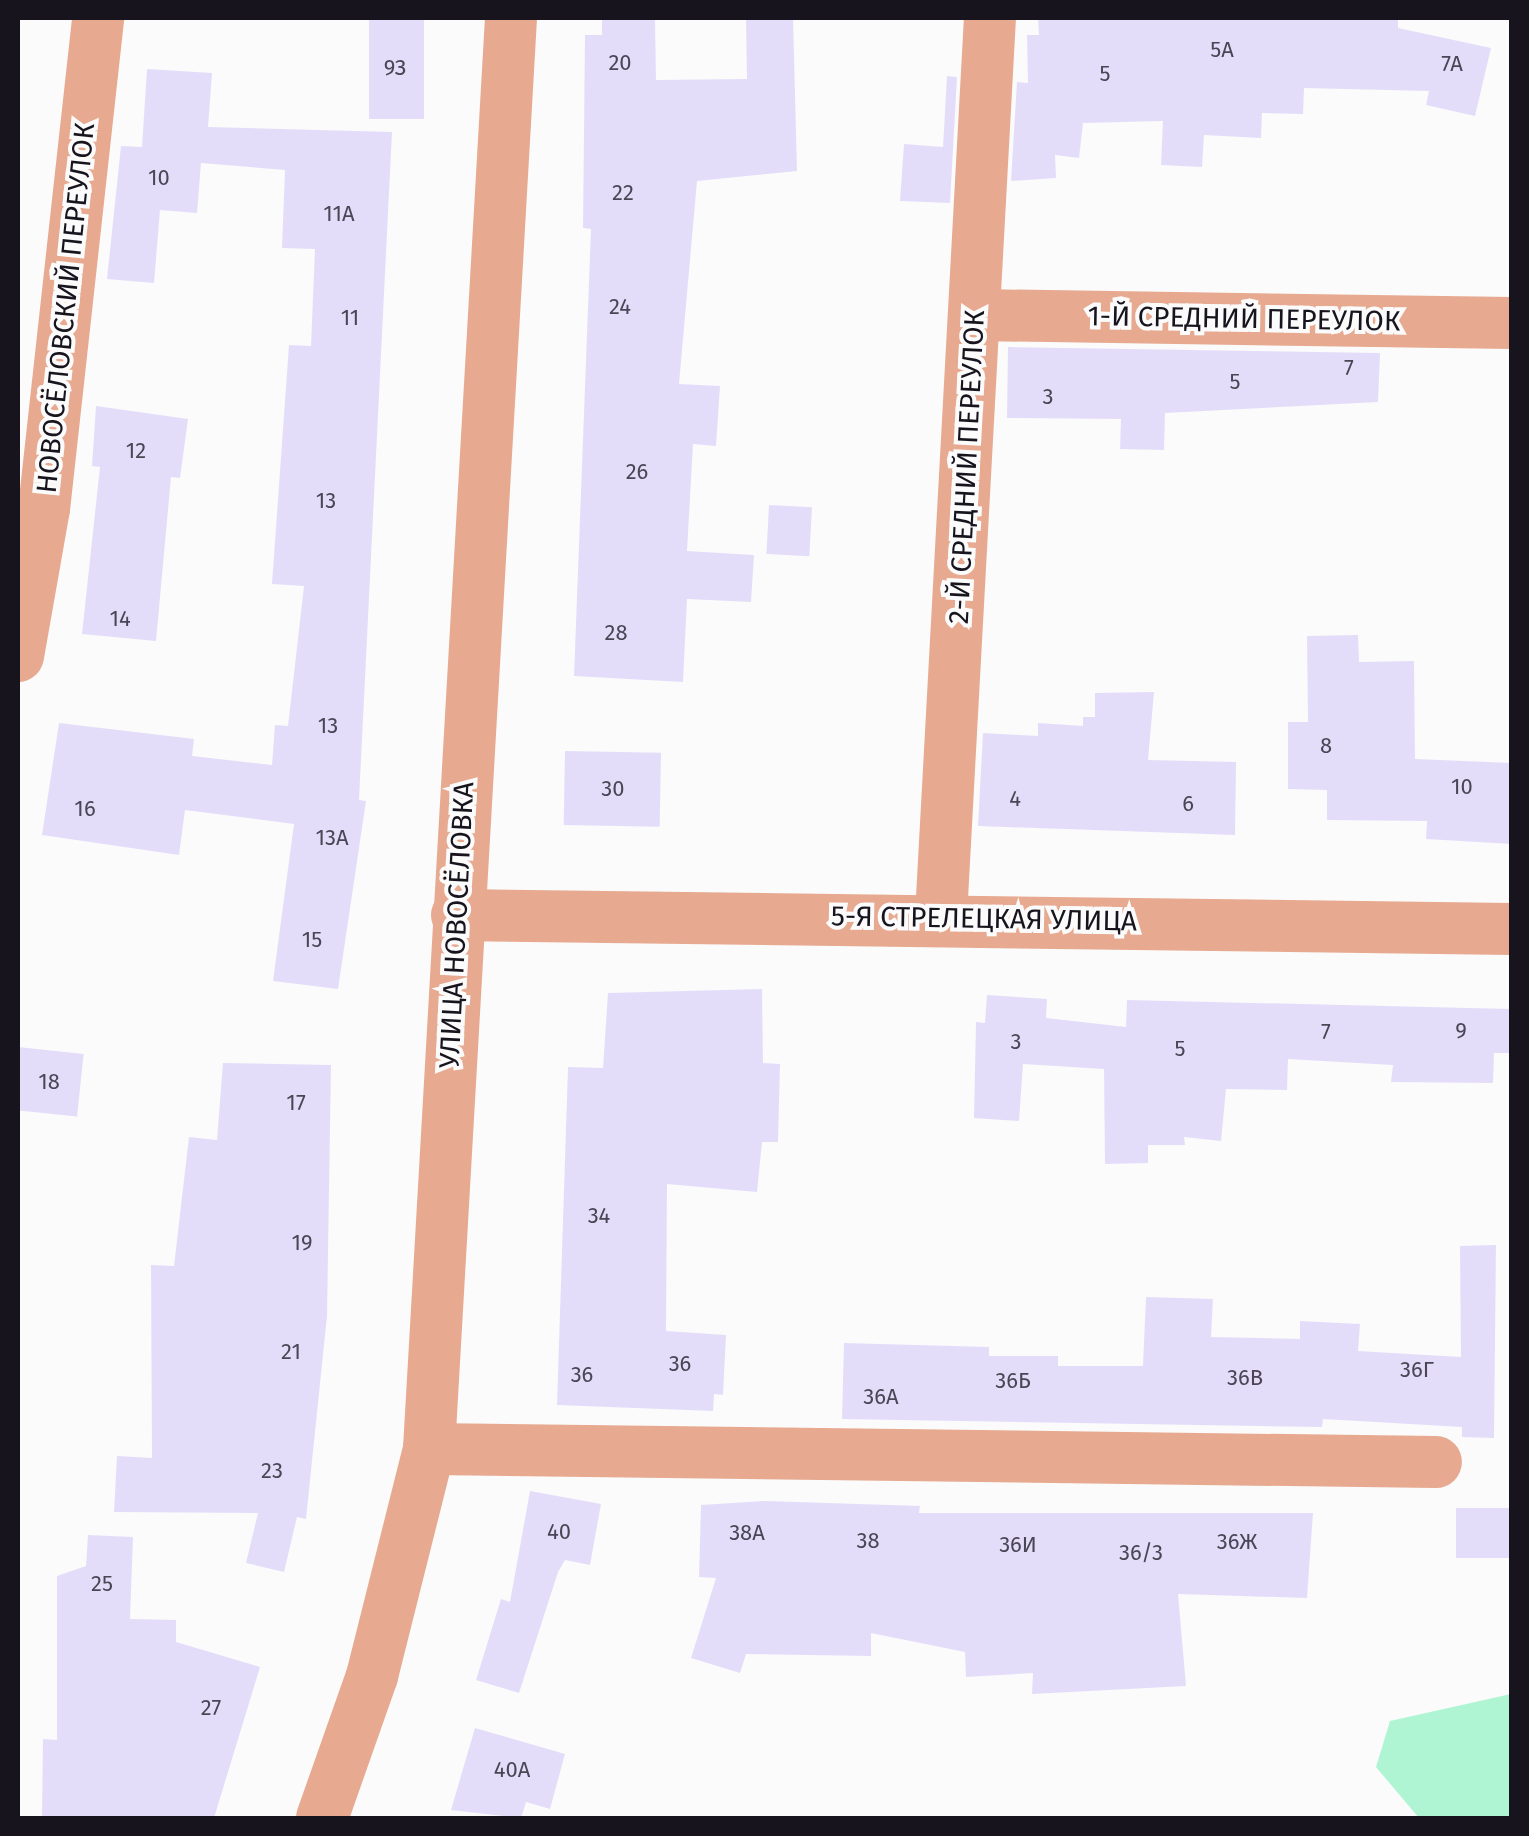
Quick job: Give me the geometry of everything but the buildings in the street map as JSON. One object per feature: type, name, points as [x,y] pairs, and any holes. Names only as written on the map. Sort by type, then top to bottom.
[{"type":"street","name":"НОВОСЁЛОВСКИЙ ПЕРЕУЛОК","points":[[18,656],[44,510],[98,18]]},
{"type":"street","name":"УЛИЦА НОВОСЁЛОВКА","points":[[322,1818],[372,1676],[429,1449],[511,18]]},
{"type":"street","name":"2-Й СРЕДНИЙ ПЕРЕУЛОК","points":[[940,916],[990,18]]},
{"type":"street","name":"1-Й СРЕДНИЙ ПЕРЕУЛОК","points":[[976,315],[1512,323]]},
{"type":"street","name":"5-Я СТРЕЛЕЦКАЯ УЛИЦА","points":[[457,915],[940,916],[1512,929]]},
{"type":"street","points":[[429,1449],[1436,1462]]},
{"type":"green space","points":[[1511,1694],[1511,1818],[1419,1818],[1376,1767],[1390,1721]]}]
